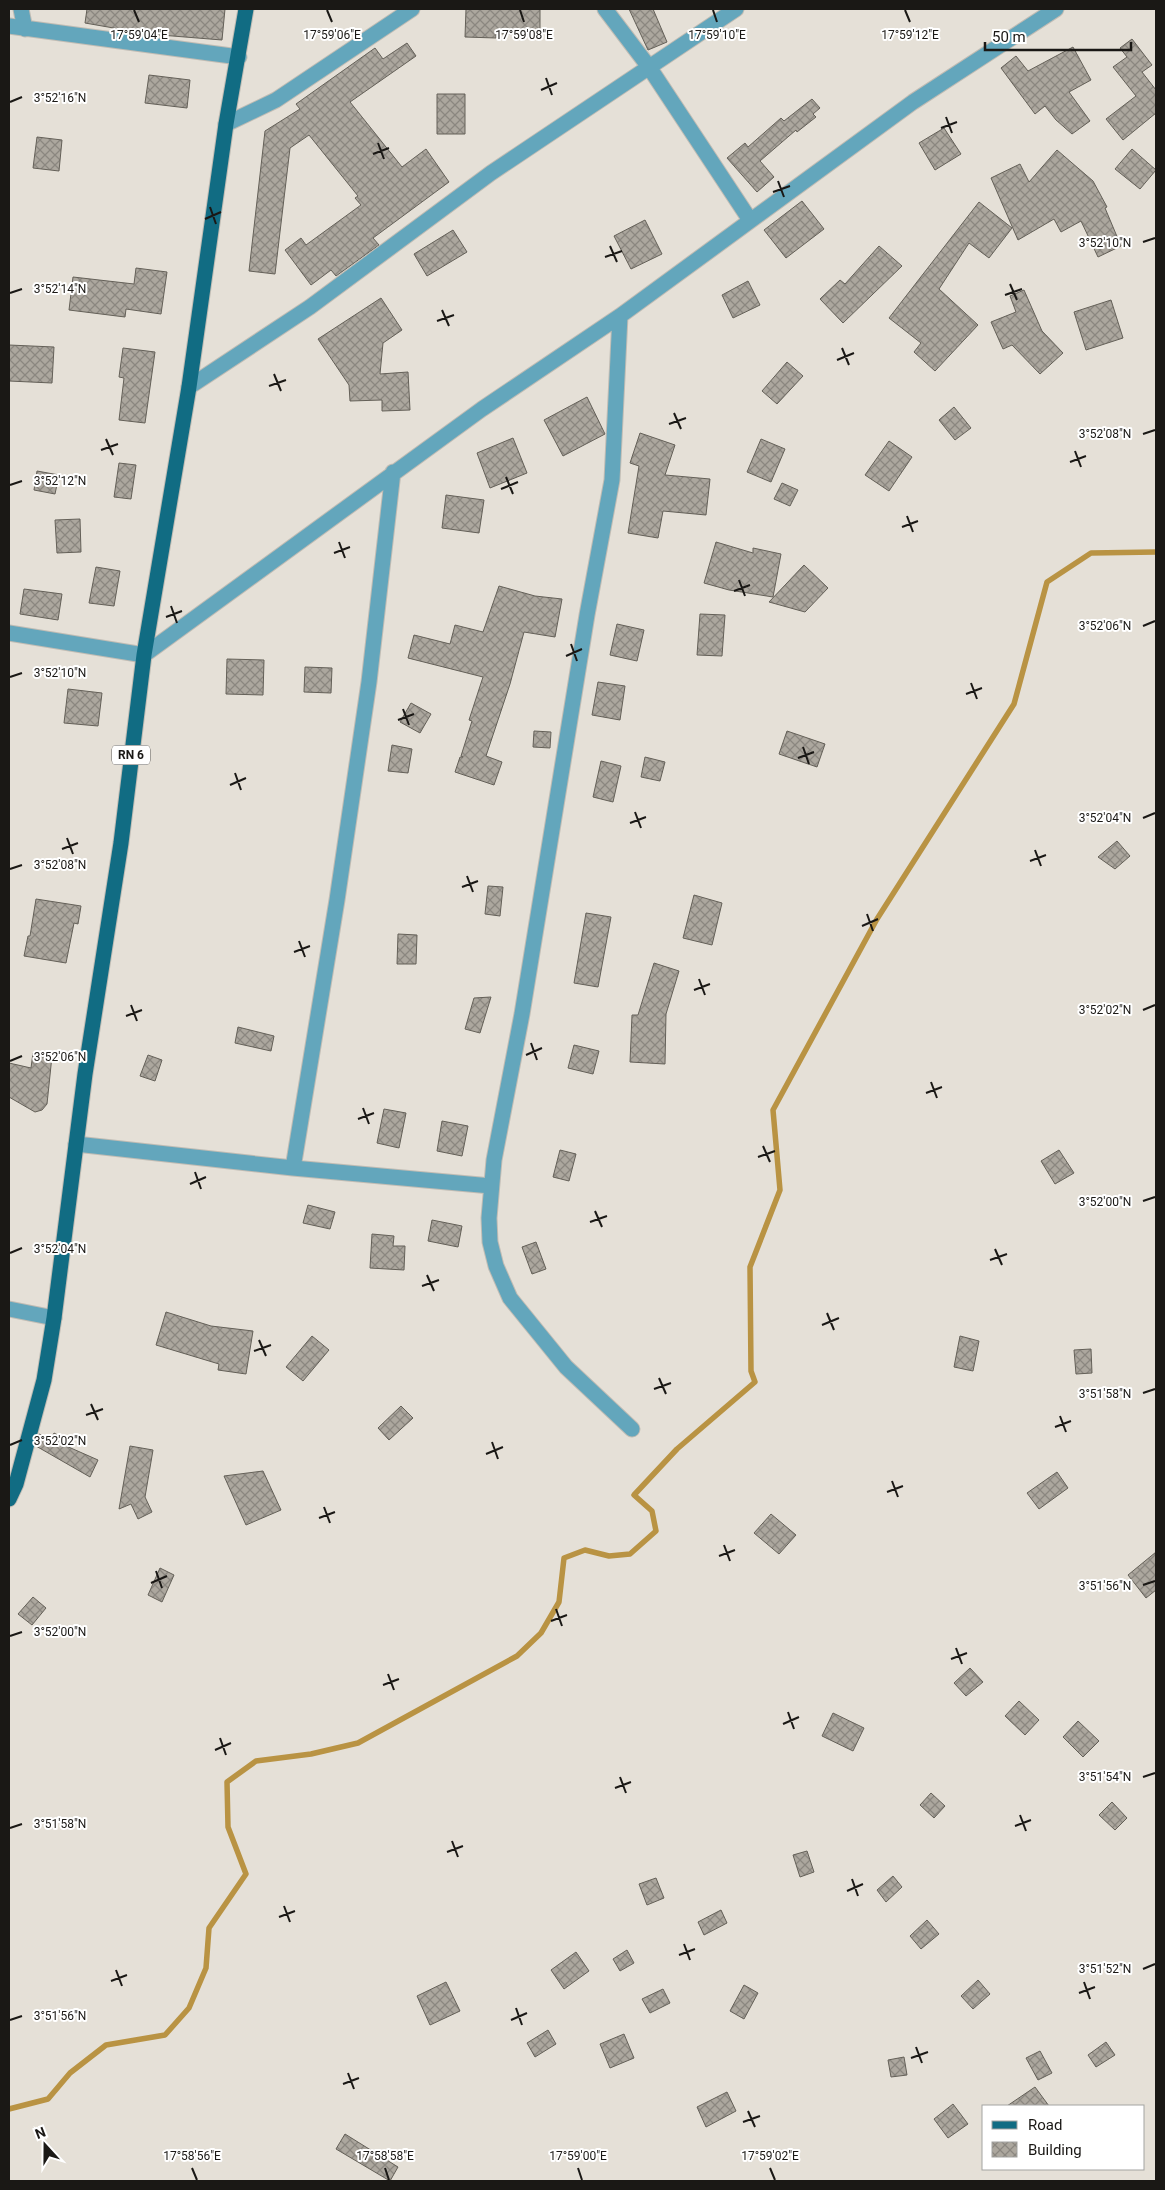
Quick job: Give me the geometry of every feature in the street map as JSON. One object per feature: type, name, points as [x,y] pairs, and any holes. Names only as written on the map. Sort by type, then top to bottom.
[{"type":"main road","name":"RN 6","points":[[9,1500],[16,1484],[44,1380],[54,1318],[76,1144],[121,843],[144,655],[189,387],[226,124],[246,9]]},
{"type":"street","points":[[21,9],[25,29]]},
{"type":"street","points":[[226,124],[276,100],[412,9]]},
{"type":"street","points":[[605,9],[649,67],[750,220]]},
{"type":"street","points":[[189,387],[310,307],[491,173],[736,9]]},
{"type":"street","points":[[9,633],[144,655],[393,472],[482,409],[620,316],[914,102],[1056,9]]},
{"type":"street","points":[[9,26],[239,57]]},
{"type":"street","points":[[620,316],[612,480],[585,625],[492,1186],[490,1242],[496,1266],[510,1298],[566,1367],[632,1429]]},
{"type":"street","points":[[293,1168],[337,900],[370,682],[393,472]]},
{"type":"street","points":[[76,1144],[293,1168],[492,1186]]},
{"type":"street","points":[[9,1309],[54,1318]]},
{"type":"building","points":[[87,9],[225,9],[222,40],[148,34],[85,23]]},
{"type":"building","points":[[466,9],[540,9],[540,34],[496,34],[496,38],[465,37]]},
{"type":"building","points":[[629,9],[653,9],[667,42],[648,50]]},
{"type":"building","points":[[1132,39],[1152,65],[1142,72],[1156,90],[1156,113],[1123,140],[1106,119],[1136,96],[1113,67],[1127,57],[1120,48]]},
{"type":"building","points":[[407,43],[416,56],[350,102],[402,167],[426,149],[449,182],[373,238],[379,245],[336,276],[331,270],[311,285],[285,250],[301,238],[306,245],[361,205],[355,198],[358,196],[309,135],[290,148],[275,274],[249,271],[265,131],[300,109],[296,104],[375,48],[383,59]]},
{"type":"building","points":[[1073,47],[1091,80],[1069,92],[1090,121],[1072,134],[1056,120],[1045,106],[1035,114],[1001,68],[1016,56],[1028,71]]},
{"type":"building","points":[[149,75],[190,80],[187,108],[145,103]]},
{"type":"building","points":[[437,94],[465,94],[465,134],[437,134]]},
{"type":"building","points":[[812,99],[820,108],[813,114],[816,117],[797,132],[796,130],[760,161],[774,177],[757,192],[727,158],[745,143],[748,147],[781,118],[784,121]]},
{"type":"building","points":[[944,128],[961,154],[935,170],[919,143]]},
{"type":"building","points":[[37,137],[62,140],[59,171],[33,168]]},
{"type":"building","points":[[1132,149],[1156,170],[1140,189],[1115,169]]},
{"type":"building","points":[[1057,150],[1093,181],[1107,207],[1105,208],[1121,246],[1098,257],[1081,221],[1061,232],[1054,219],[1018,240],[991,178],[1020,164],[1029,182]]},
{"type":"building","points":[[802,201],[824,229],[786,258],[764,230]]},
{"type":"building","points":[[979,202],[1012,228],[989,258],[969,243],[939,289],[978,325],[935,371],[914,352],[921,343],[889,318]]},
{"type":"building","points":[[645,220],[662,254],[631,269],[614,236]]},
{"type":"building","points":[[453,230],[467,252],[427,276],[414,254]]},
{"type":"building","points":[[879,246],[902,266],[843,323],[820,299],[840,280],[845,284]]},
{"type":"building","points":[[136,268],[167,272],[161,314],[126,309],[125,317],[69,310],[73,277],[134,284]]},
{"type":"building","points":[[748,281],[760,305],[733,318],[722,295]]},
{"type":"building","points":[[1024,290],[1042,331],[1063,353],[1040,374],[1012,345],[1003,349],[991,322],[1016,312],[1010,296]]},
{"type":"building","points":[[381,298],[402,330],[383,343],[380,374],[408,372],[410,410],[382,411],[382,400],[350,401],[349,385],[318,339]]},
{"type":"building","points":[[1111,300],[1123,338],[1086,350],[1074,312]]},
{"type":"building","points":[[9,345],[54,347],[52,383],[9,381]]},
{"type":"building","points":[[123,348],[155,352],[145,423],[119,420],[124,378],[119,377]]},
{"type":"building","points":[[787,362],[803,376],[777,404],[762,391]]},
{"type":"building","points":[[587,397],[605,434],[563,456],[544,420]]},
{"type":"building","points":[[954,407],[971,428],[955,440],[939,420]]},
{"type":"building","points":[[640,433],[675,445],[665,475],[710,479],[706,515],[663,511],[658,538],[628,533],[639,466],[630,463]]},
{"type":"building","points":[[513,438],[527,473],[490,488],[477,453]]},
{"type":"building","points":[[761,439],[785,449],[771,482],[747,472]]},
{"type":"building","points":[[889,441],[912,457],[889,491],[865,475]]},
{"type":"building","points":[[119,463],[136,465],[131,499],[114,497]]},
{"type":"building","points":[[37,471],[59,475],[55,494],[34,490]]},
{"type":"building","points":[[782,483],[798,490],[790,506],[774,499]]},
{"type":"building","points":[[446,495],[484,500],[479,533],[442,528]]},
{"type":"building","points":[[80,519],[81,552],[57,553],[55,520]]},
{"type":"building","points":[[716,542],[753,553],[753,548],[781,554],[773,597],[729,590],[704,583]]},
{"type":"building","points":[[804,565],[828,588],[805,612],[769,602]]},
{"type":"building","points":[[96,567],[120,571],[114,606],[89,603]]},
{"type":"building","points":[[499,586],[535,596],[562,599],[555,637],[524,632],[510,684],[486,756],[502,762],[494,785],[455,772],[460,757],[463,757],[461,756],[472,721],[469,720],[483,677],[408,658],[414,635],[450,644],[455,625],[483,632]]},
{"type":"building","points":[[24,589],[62,594],[58,620],[20,614]]},
{"type":"building","points":[[700,614],[725,615],[722,656],[697,655]]},
{"type":"building","points":[[617,624],[644,630],[637,661],[610,655]]},
{"type":"building","points":[[227,659],[264,660],[263,695],[226,694]]},
{"type":"building","points":[[305,667],[332,668],[331,693],[304,692]]},
{"type":"building","points":[[598,682],[625,686],[620,720],[592,715]]},
{"type":"building","points":[[68,689],[102,693],[98,726],[64,723]]},
{"type":"building","points":[[411,703],[431,714],[420,733],[400,722]]},
{"type":"building","points":[[534,731],[551,732],[550,748],[533,747]]},
{"type":"building","points":[[787,731],[825,744],[817,767],[779,754]]},
{"type":"building","points":[[392,745],[412,749],[408,773],[388,771]]},
{"type":"building","points":[[645,757],[665,762],[660,781],[641,777]]},
{"type":"building","points":[[601,761],[621,766],[613,802],[593,797]]},
{"type":"building","points":[[1117,841],[1130,856],[1115,869],[1098,857]]},
{"type":"building","points":[[488,886],[503,887],[500,916],[485,914]]},
{"type":"building","points":[[694,895],[722,903],[712,945],[683,938]]},
{"type":"building","points":[[36,899],[81,906],[78,924],[74,923],[66,963],[24,956],[28,936],[30,936]]},
{"type":"building","points":[[586,913],[611,917],[598,987],[574,983]]},
{"type":"building","points":[[398,934],[417,935],[416,964],[397,964]]},
{"type":"building","points":[[654,963],[679,971],[666,1014],[665,1064],[630,1062],[632,1015],[638,1015]]},
{"type":"building","points":[[491,997],[480,1033],[465,1029],[474,998]]},
{"type":"building","points":[[238,1027],[274,1036],[271,1051],[235,1043]]},
{"type":"building","points":[[574,1045],[599,1051],[593,1074],[568,1068]]},
{"type":"building","points":[[33,1053],[52,1056],[47,1104],[42,1110],[35,1112],[9,1097],[9,1063],[31,1068]]},
{"type":"building","points":[[148,1055],[162,1060],[155,1081],[140,1076]]},
{"type":"building","points":[[384,1109],[406,1113],[399,1148],[377,1143]]},
{"type":"building","points":[[442,1121],[468,1126],[462,1156],[437,1151]]},
{"type":"building","points":[[560,1150],[576,1154],[569,1181],[553,1177]]},
{"type":"building","points":[[1059,1150],[1074,1173],[1055,1184],[1041,1161]]},
{"type":"building","points":[[308,1205],[335,1212],[330,1229],[303,1223]]},
{"type":"building","points":[[432,1220],[462,1226],[458,1247],[428,1241]]},
{"type":"building","points":[[372,1234],[394,1236],[393,1246],[405,1246],[404,1270],[370,1268]]},
{"type":"building","points":[[536,1242],[546,1269],[532,1274],[522,1247]]},
{"type":"building","points":[[166,1312],[211,1326],[253,1331],[246,1374],[218,1370],[219,1364],[156,1345]]},
{"type":"building","points":[[312,1336],[329,1350],[303,1381],[286,1367]]},
{"type":"building","points":[[960,1336],[979,1341],[973,1371],[954,1367]]},
{"type":"building","points":[[1091,1349],[1092,1373],[1076,1374],[1074,1350]]},
{"type":"building","points":[[401,1406],[413,1418],[389,1440],[378,1428]]},
{"type":"building","points":[[54,1433],[67,1440],[64,1445],[98,1460],[90,1477],[36,1446],[39,1434],[51,1439]]},
{"type":"building","points":[[130,1446],[153,1450],[145,1497],[152,1512],[138,1519],[131,1504],[119,1509]]},
{"type":"building","points":[[263,1471],[281,1510],[246,1525],[224,1476]]},
{"type":"building","points":[[1057,1472],[1068,1488],[1039,1509],[1027,1493]]},
{"type":"building","points":[[771,1514],[796,1535],[779,1554],[754,1533]]},
{"type":"building","points":[[1156,1552],[1156,1590],[1146,1598],[1128,1575]]},
{"type":"building","points":[[160,1568],[174,1575],[162,1602],[148,1595]]},
{"type":"building","points":[[33,1597],[46,1608],[32,1625],[18,1614]]},
{"type":"building","points":[[970,1668],[983,1682],[966,1696],[954,1683]]},
{"type":"building","points":[[1019,1701],[1039,1720],[1025,1735],[1005,1716]]},
{"type":"building","points":[[833,1713],[864,1728],[853,1751],[822,1736]]},
{"type":"building","points":[[1078,1721],[1099,1741],[1083,1757],[1063,1737]]},
{"type":"building","points":[[931,1793],[945,1806],[934,1818],[920,1805]]},
{"type":"building","points":[[1112,1802],[1127,1818],[1115,1830],[1099,1815]]},
{"type":"building","points":[[807,1851],[814,1872],[800,1877],[793,1855]]},
{"type":"building","points":[[893,1876],[902,1887],[886,1902],[877,1890]]},
{"type":"building","points":[[656,1878],[664,1898],[647,1905],[639,1884]]},
{"type":"building","points":[[721,1910],[727,1923],[704,1935],[698,1922]]},
{"type":"building","points":[[927,1920],[939,1934],[921,1949],[910,1936]]},
{"type":"building","points":[[627,1950],[634,1963],[620,1971],[613,1959]]},
{"type":"building","points":[[576,1952],[589,1971],[564,1989],[551,1970]]},
{"type":"building","points":[[978,1980],[990,1994],[973,2009],[961,1996]]},
{"type":"building","points":[[446,1982],[460,2011],[430,2025],[417,1996]]},
{"type":"building","points":[[744,1985],[758,1993],[744,2019],[730,2011]]},
{"type":"building","points":[[663,1989],[670,2003],[650,2013],[642,1999]]},
{"type":"building","points":[[548,2030],[556,2044],[535,2057],[527,2043]]},
{"type":"building","points":[[624,2034],[634,2058],[610,2068],[600,2044]]},
{"type":"building","points":[[1106,2042],[1115,2055],[1096,2067],[1088,2055]]},
{"type":"building","points":[[1040,2051],[1052,2073],[1038,2080],[1026,2058]]},
{"type":"building","points":[[904,2057],[907,2075],[891,2077],[888,2060]]},
{"type":"building","points":[[1035,2087],[1048,2105],[1008,2105]]},
{"type":"building","points":[[727,2092],[736,2111],[706,2127],[697,2107]]},
{"type":"building","points":[[953,2104],[968,2124],[948,2138],[934,2119]]},
{"type":"building","points":[[345,2134],[398,2167],[390,2181],[336,2149]]},
{"type":"waterway","points":[[9,2109],[48,2099],[70,2073],[106,2045],[165,2035],[189,2008],[206,1968],[209,1928],[246,1874],[228,1827],[227,1782],[256,1761],[311,1754],[358,1743],[517,1656],[541,1633],[559,1602],[564,1558],[585,1550],[609,1556],[630,1554],[656,1531],[652,1511],[634,1495],[677,1449],[755,1382],[751,1371],[750,1267],[780,1190],[773,1110],[877,919],[1014,704],[1047,582],[1091,553],[1156,552]]}]
